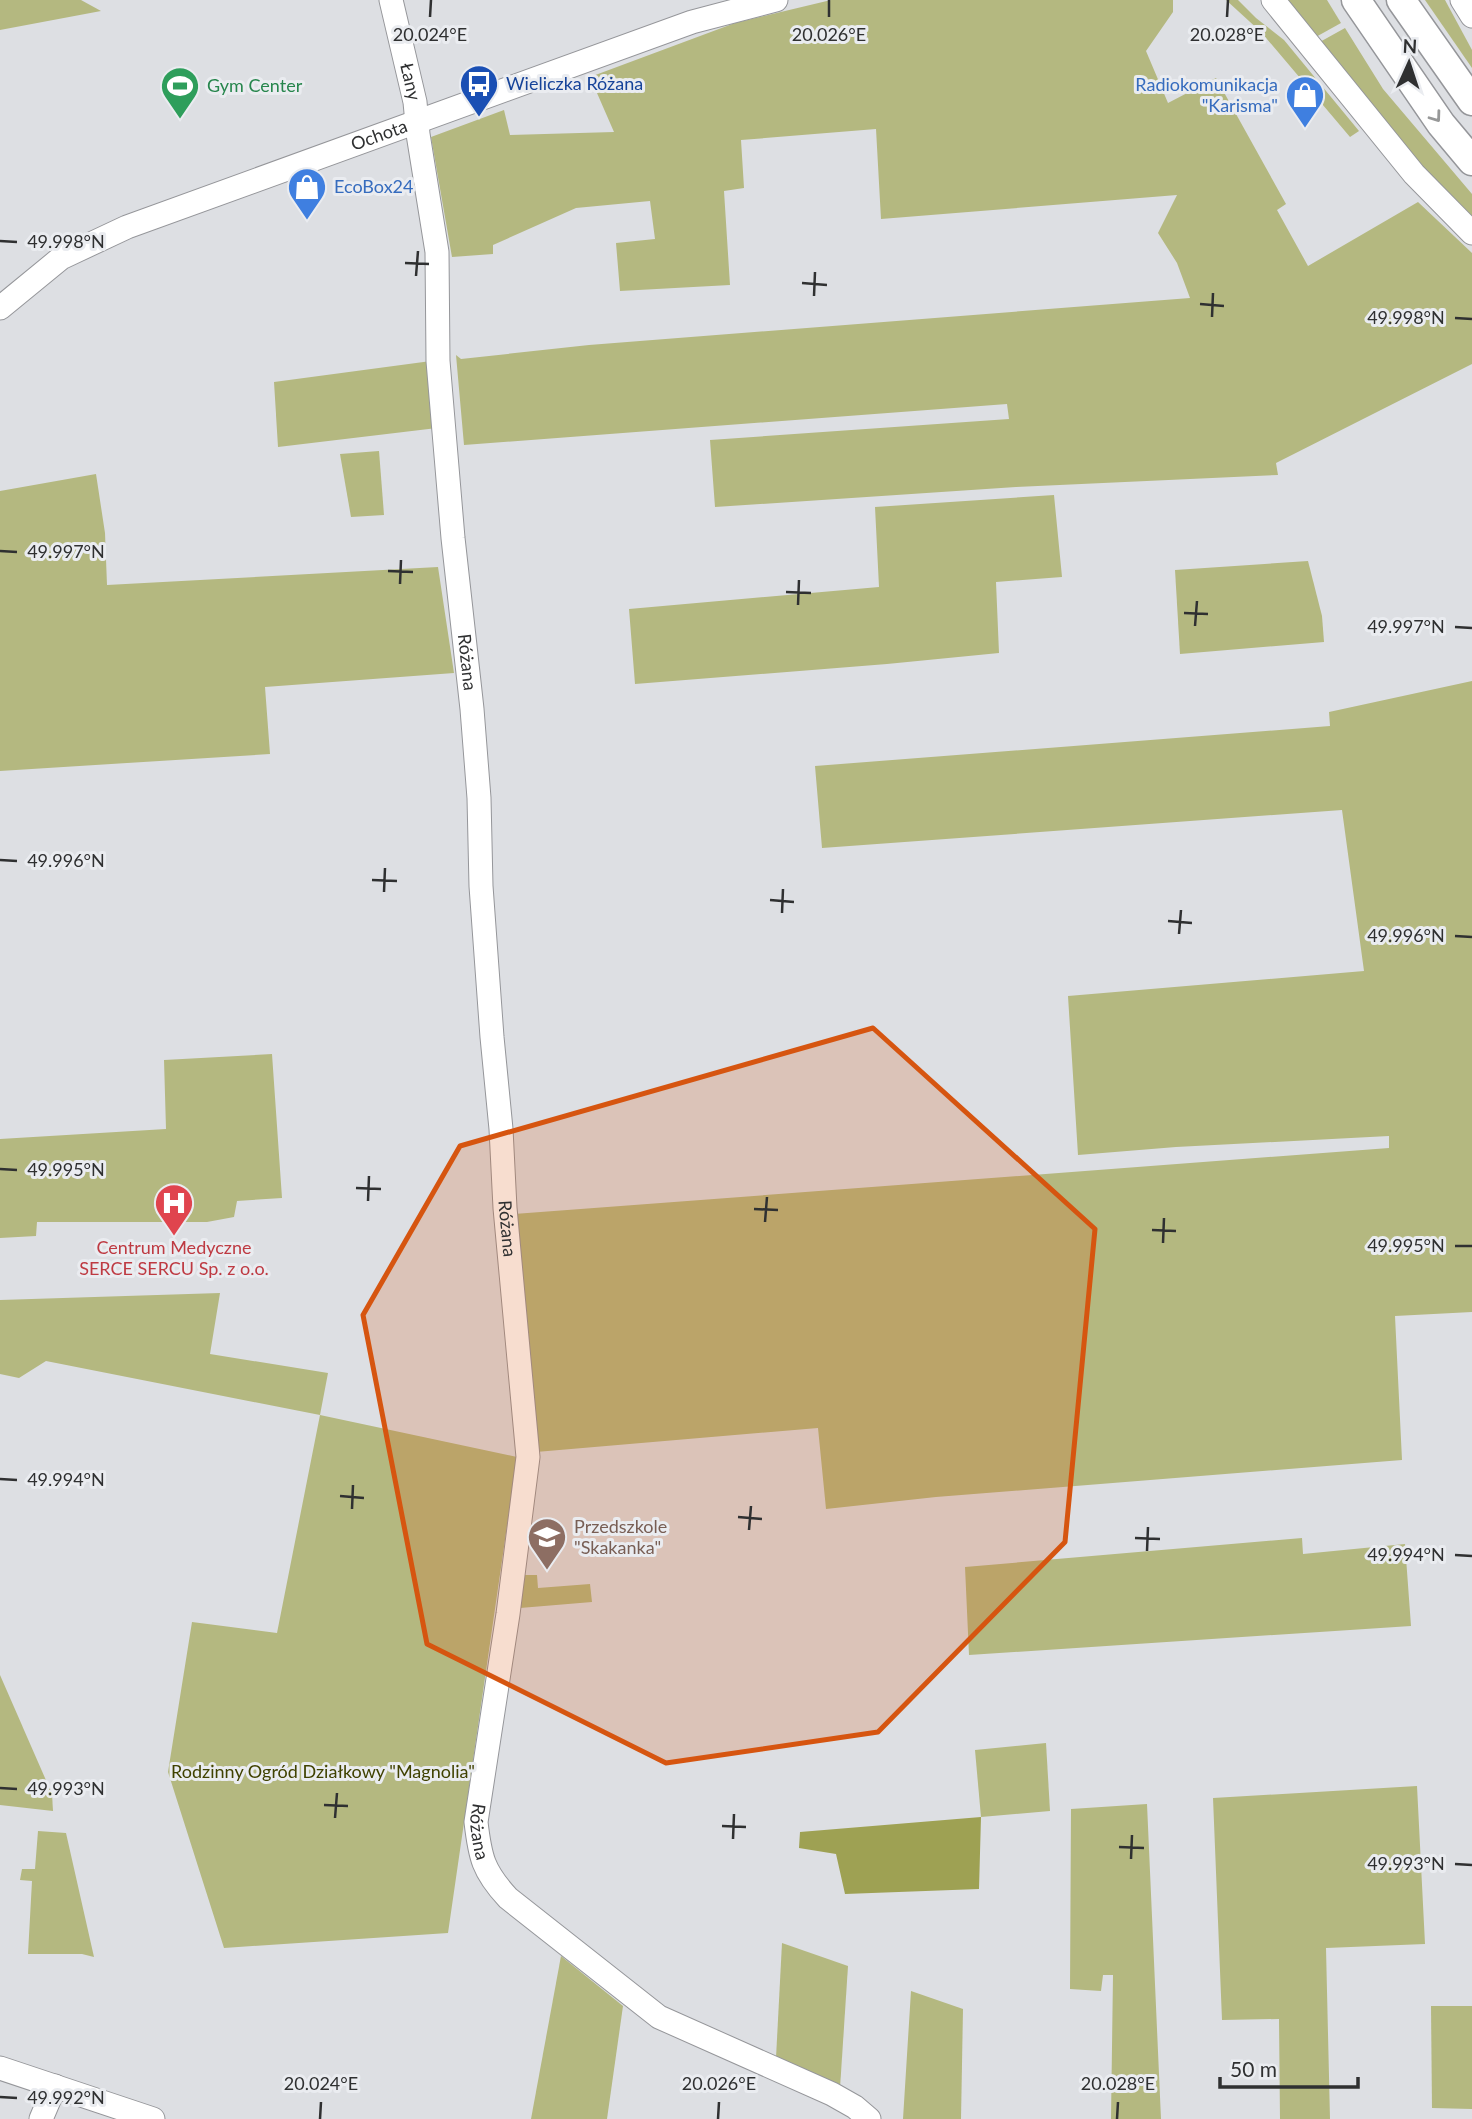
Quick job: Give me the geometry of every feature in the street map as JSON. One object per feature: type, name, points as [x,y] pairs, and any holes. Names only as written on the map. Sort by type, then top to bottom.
[{"type":"main road","points":[[1356,0],[1434,114],[1472,161]]},
{"type":"main road","points":[[1401,0],[1472,101]]},
{"type":"street","name":"Łany","points":[[391,0],[415,102],[417,122]]},
{"type":"street","name":"Ochota","points":[[0,308],[61,258],[127,227],[692,22],[776,0]]},
{"type":"street","points":[[1273,0],[1414,174],[1472,233]]},
{"type":"street","points":[[1462,0],[1472,16]]},
{"type":"street","name":"Różana","points":[[417,122],[438,252],[438,361],[453,538],[473,723],[492,1037],[528,1457],[508,1614],[476,1822],[480,1853],[491,1880],[508,1898],[659,2017],[832,2094],[855,2107],[869,2119]]},
{"type":"street","points":[[0,2068],[153,2119]]},
{"type":"street","points":[[41,2119],[55,2086]]},
{"type":"highlighted area","points":[[873,1028],[1095,1229],[1065,1542],[878,1732],[666,1763],[427,1644],[363,1315],[460,1146]]},
{"type":"green space","points":[[0,0],[81,0],[101,11],[0,30]]},
{"type":"green space","points":[[831,0],[1173,0],[1173,12],[1146,51],[1168,103],[1216,78],[1286,204],[1277,210],[1308,266],[1418,202],[1472,253],[1472,364],[1276,463],[1278,475],[1016,487],[715,507],[710,440],[1009,419],[1007,404],[464,445],[456,355],[461,359],[589,345],[1190,298],[1177,263],[1158,233],[1177,195],[881,219],[876,129],[741,140],[744,188],[724,191],[730,285],[620,291],[616,243],[655,239],[650,201],[576,208],[493,245],[493,254],[452,257],[431,137],[504,110],[510,135],[614,132],[590,77],[735,23]]},
{"type":"green space","points":[[1226,0],[1238,0],[1284,40],[1359,131],[1350,137],[1261,32]]},
{"type":"green space","points":[[1283,0],[1327,0],[1341,23],[1314,38]]},
{"type":"green space","points":[[1425,0],[1445,0],[1472,50],[1472,68]]},
{"type":"green space","points":[[1345,28],[1383,89],[1472,194],[1472,221],[1422,173],[1318,43]]},
{"type":"green space","points":[[431,361],[437,428],[278,447],[274,382]]},
{"type":"green space","points":[[379,451],[384,515],[351,517],[340,454]]},
{"type":"green space","points":[[96,474],[105,533],[107,585],[438,567],[454,673],[265,687],[270,754],[0,771],[0,491]]},
{"type":"green space","points":[[1054,495],[1062,577],[996,582],[999,653],[635,684],[629,609],[879,587],[875,507]]},
{"type":"green space","points":[[1308,561],[1322,616],[1324,642],[1180,654],[1175,570]]},
{"type":"green space","points":[[1472,681],[1472,1312],[1395,1316],[1402,1460],[936,1497],[826,1509],[818,1428],[536,1452],[514,1214],[1389,1148],[1389,1136],[1078,1155],[1068,996],[1364,971],[1342,810],[822,848],[815,766],[1330,726],[1329,712]]},
{"type":"green space","points":[[272,1054],[282,1198],[237,1201],[234,1217],[207,1222],[37,1222],[36,1236],[0,1238],[0,1139],[166,1129],[164,1060]]},
{"type":"green space","points":[[220,1293],[210,1354],[328,1373],[320,1415],[46,1361],[19,1378],[0,1374],[0,1300]]},
{"type":"green space","name":"Rodzinny Ogród Działkowy \"Magnolia\"","points":[[320,1415],[517,1457],[448,1933],[224,1948],[168,1772],[192,1622],[277,1633]]},
{"type":"green space","points":[[1302,1538],[1303,1554],[1405,1544],[1411,1626],[969,1655],[965,1567]]},
{"type":"green space","points":[[524,1575],[537,1575],[538,1588],[590,1584],[592,1602],[520,1608]]},
{"type":"green space","points":[[0,1675],[52,1794],[53,1811],[0,1805]]},
{"type":"green space","points":[[1046,1743],[1050,1811],[981,1817],[975,1750]]},
{"type":"green space","points":[[1417,1786],[1425,1944],[1326,1948],[1330,2119],[1280,2119],[1279,2019],[1222,2020],[1213,1798]]},
{"type":"green space","points":[[1147,1804],[1161,2119],[1111,2119],[1113,1975],[1103,1975],[1101,1991],[1070,1989],[1071,1809]]},
{"type":"green space","points":[[981,1817],[979,1889],[845,1894],[836,1854],[799,1848],[800,1832]]},
{"type":"green space","points":[[38,1831],[66,1833],[94,1957],[82,1954],[28,1954],[32,1881],[20,1880],[22,1869],[35,1869]]},
{"type":"green space","points":[[782,1943],[848,1966],[840,2088],[776,2058]]},
{"type":"green space","points":[[561,1956],[623,2006],[607,2119],[531,2119]]},
{"type":"green space","points":[[911,1991],[963,2009],[961,2119],[903,2119]]},
{"type":"green space","points":[[1431,2006],[1472,2006],[1472,2109],[1432,2108]]},
{"type":"place","name":"Wieliczka Różana","points":[[479,118]]},
{"type":"place","name":"Gym Center","points":[[180,120]]},
{"type":"place","name":"Radiokomunikacja \"Karisma\"","points":[[1305,129]]},
{"type":"place","name":"EcoBox24","points":[[307,221]]},
{"type":"place","name":"Centrum Medyczne SERCE SERCU Sp. z o.o.","points":[[174,1237]]},
{"type":"place","name":"Przedszkole \"Skakanka\"","points":[[547,1571]]}]
